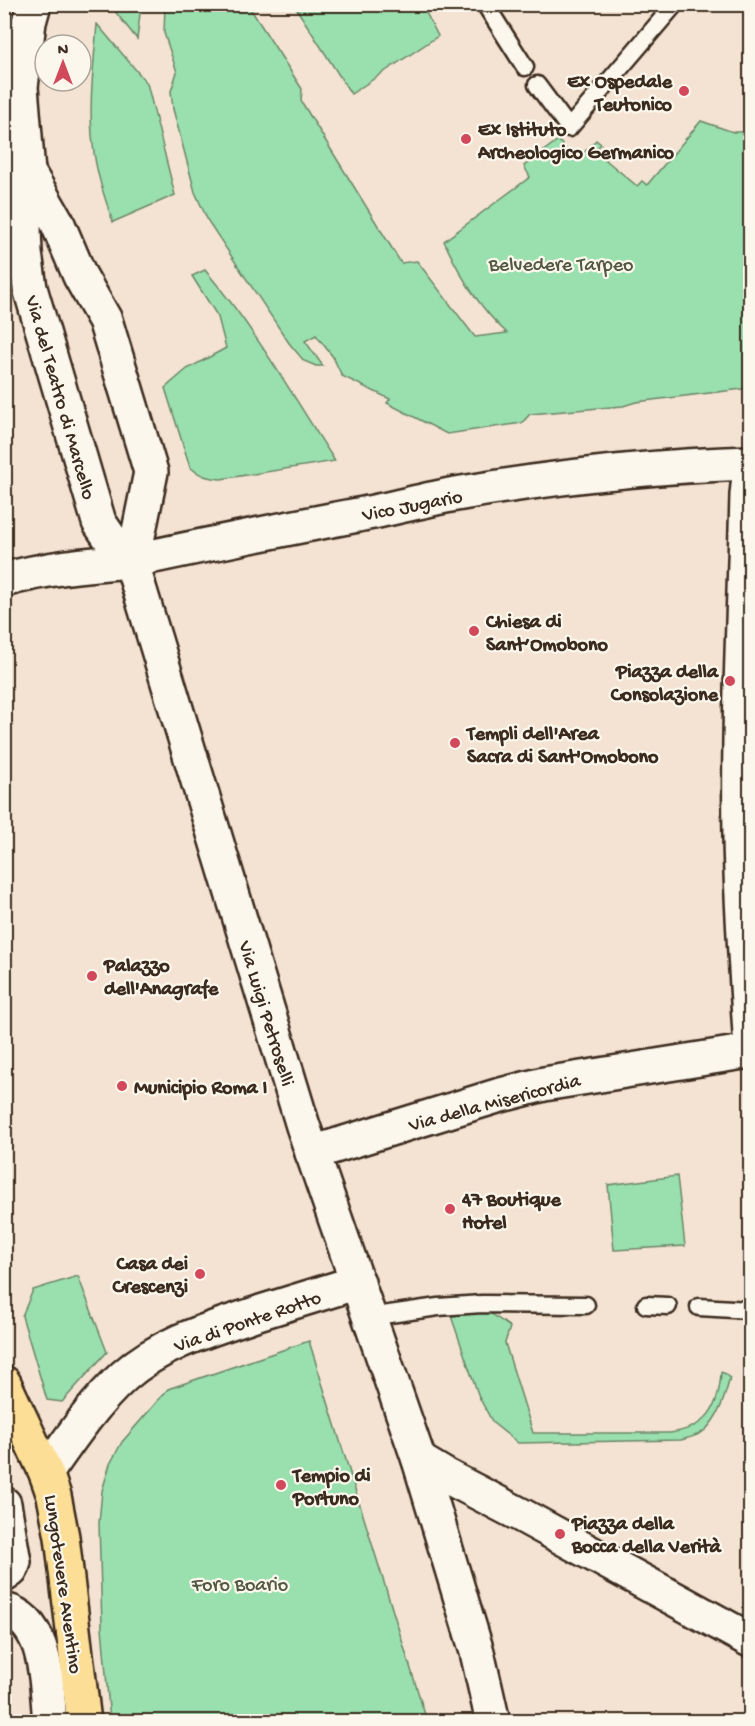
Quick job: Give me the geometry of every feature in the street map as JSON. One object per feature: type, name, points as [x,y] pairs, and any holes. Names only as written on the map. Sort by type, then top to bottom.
[{"type":"main road","name":"Lungotevere Aventino","points":[[4,1383],[46,1473],[54,1496],[62,1537],[84,1722]]},
{"type":"street","name":"Via del Teatro di Marcello","points":[[34,4],[26,38],[21,87],[28,172],[24,228],[30,288],[99,522],[112,541],[131,561]]},
{"type":"street","name":"Via del Teatro di Marcello","points":[[28,172],[57,222],[80,276],[84,326],[129,475],[143,513],[131,561]]},
{"type":"street","name":"Vico Jugario","points":[[4,579],[66,568],[131,561],[261,532],[360,515],[456,494],[560,478],[696,465],[750,465]]},
{"type":"street","points":[[750,465],[747,495],[746,675],[740,836],[742,921],[750,1034]]},
{"type":"street","name":"Via Luigi Petroselli","points":[[131,561],[312,1153],[419,1460]]},
{"type":"street","name":"Via della Misericordia","points":[[312,1153],[497,1096],[544,1084],[750,1051]]},
{"type":"street","name":"Via di Ponte Rotto","points":[[46,1473],[98,1404],[124,1376],[146,1359],[170,1346],[229,1323],[358,1282]]},
{"type":"street","points":[[419,1460],[750,1640]]},
{"type":"street","points":[[419,1460],[477,1652],[493,1722]]},
{"type":"street","points":[[4,1504],[14,1562],[11,1570],[4,1575]]},
{"type":"street","points":[[4,1610],[23,1617],[35,1633],[43,1664],[50,1722]]},
{"type":"lane","points":[[485,4],[525,67]]},
{"type":"lane","points":[[537,85],[569,128],[675,4]]},
{"type":"lane","points":[[369,1317],[438,1307],[482,1304],[586,1305]]},
{"type":"lane","points":[[646,1305],[668,1306]]},
{"type":"lane","points":[[699,1308],[750,1310]]},
{"type":"green space","points":[[110,5],[141,5],[137,39]]},
{"type":"green space","name":"Belvedere Tarpeo","points":[[165,5],[248,5],[302,89],[301,101],[401,263],[417,261],[475,337],[507,333],[497,324],[471,290],[444,241],[530,177],[524,166],[558,140],[576,161],[596,140],[601,144],[595,151],[637,186],[642,181],[647,185],[701,121],[733,132],[750,132],[750,388],[636,402],[623,406],[530,414],[522,423],[447,434],[387,403],[390,399],[342,376],[333,357],[316,335],[305,341],[323,366],[304,361],[289,343],[208,221],[195,192],[173,109],[171,91],[177,72],[164,33]]},
{"type":"green space","points":[[294,5],[422,5],[438,36],[351,94]]},
{"type":"green space","points":[[97,24],[147,83],[175,195],[113,222],[94,155],[91,115]]},
{"type":"green space","points":[[205,270],[257,339],[335,461],[221,479],[204,476],[190,467],[165,388],[187,369],[226,348],[218,317],[192,276]]},
{"type":"green space","points":[[677,1176],[685,1246],[614,1250],[608,1185]]},
{"type":"green space","points":[[78,1276],[107,1352],[62,1402],[47,1400],[22,1316],[33,1290]]},
{"type":"green space","points":[[489,1312],[510,1327],[505,1343],[533,1433],[670,1433],[683,1430],[702,1421],[709,1414],[717,1396],[721,1372],[730,1378],[724,1399],[714,1420],[704,1431],[681,1440],[518,1443],[493,1423],[479,1397],[451,1316]]},
{"type":"green space","name":"Foro Boario","points":[[309,1341],[427,1721],[110,1721],[102,1627],[99,1523],[102,1491],[110,1464],[122,1442],[168,1389]]},
{"type":"place","name":"Ex Ospedale Teutonico","points":[[684,91]]},
{"type":"place","name":"Ex Istituto Archeologico Germanico","points":[[466,139]]},
{"type":"place","name":"Chiesa di Sant’Omobono","points":[[474,631]]},
{"type":"place","name":"Piazza della Consolazione","points":[[730,681]]},
{"type":"place","name":"Templi dell'Area Sacra di Sant'Omobono","points":[[455,743]]},
{"type":"place","name":"Palazzo dell'Anagrafe","points":[[92,976]]},
{"type":"place","name":"Municipio Roma I","points":[[122,1086]]},
{"type":"place","name":"47 Boutique Hotel","points":[[450,1209]]},
{"type":"place","name":"Casa dei Crescenzi","points":[[200,1274]]},
{"type":"place","name":"Tempio di Portuno","points":[[281,1485]]},
{"type":"place","name":"Piazza della Bocca della Verità","points":[[560,1534]]}]
